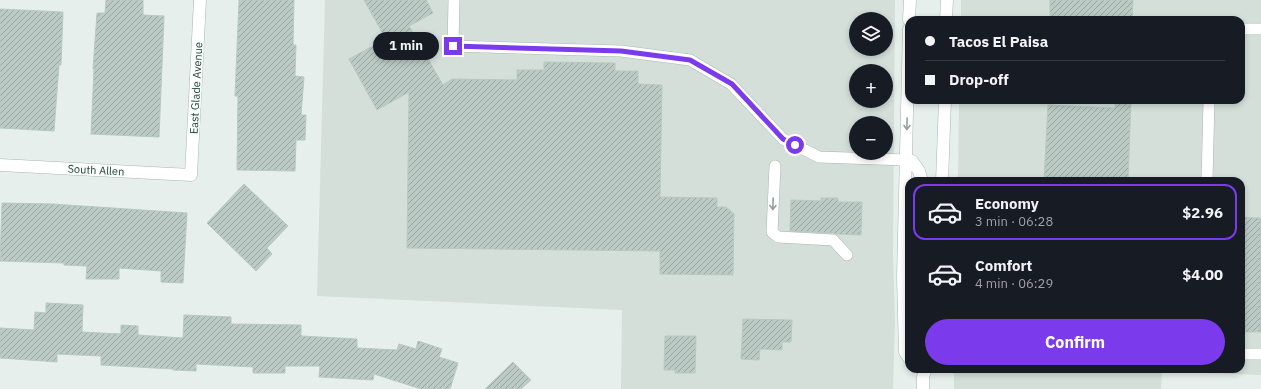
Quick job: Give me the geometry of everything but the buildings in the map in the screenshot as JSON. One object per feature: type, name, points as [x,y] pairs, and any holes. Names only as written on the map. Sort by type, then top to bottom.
[{"type":"main road","name":"East Glade Avenue","points":[[192,176],[200,0]]},
{"type":"main road","points":[[909,16],[910,0]]},
{"type":"main road","points":[[946,16],[947,0]]},
{"type":"main road","points":[[906,177],[907,104]]},
{"type":"main road","points":[[942,177],[945,104]]},
{"type":"main road","points":[[906,160],[912,161],[919,171],[921,177]]},
{"type":"main road","name":"South Allen","points":[[0,165],[192,176]]},
{"type":"main road","points":[[905,199],[903,277],[905,353]]},
{"type":"main road","points":[[922,373],[923,389]]},
{"type":"lane","points":[[454,0],[453,46],[621,51],[690,60],[732,84],[783,139],[819,157],[906,160]]},
{"type":"lane","points":[[1245,28],[1261,29]]},
{"type":"lane","points":[[1207,177],[1209,104]]},
{"type":"lane","points":[[775,166],[772,232],[778,237],[832,240],[847,255]]},
{"type":"lane","points":[[1245,354],[1261,354]]},
{"type":"shaded area","points":[[325,0],[895,0],[893,255],[895,321],[893,389],[621,389],[622,310],[317,296]]},
{"type":"shaded area","points":[[961,0],[1261,0],[1261,375],[1212,373],[1245,373],[1245,177],[958,177],[959,104],[1245,104],[1245,16],[961,16]]},
{"type":"shaded area","points":[[954,373],[1162,373],[1161,389],[954,389]]},
{"type":"route","points":[[453,46],[621,51],[690,60],[732,84],[783,139],[795,145]]}]
